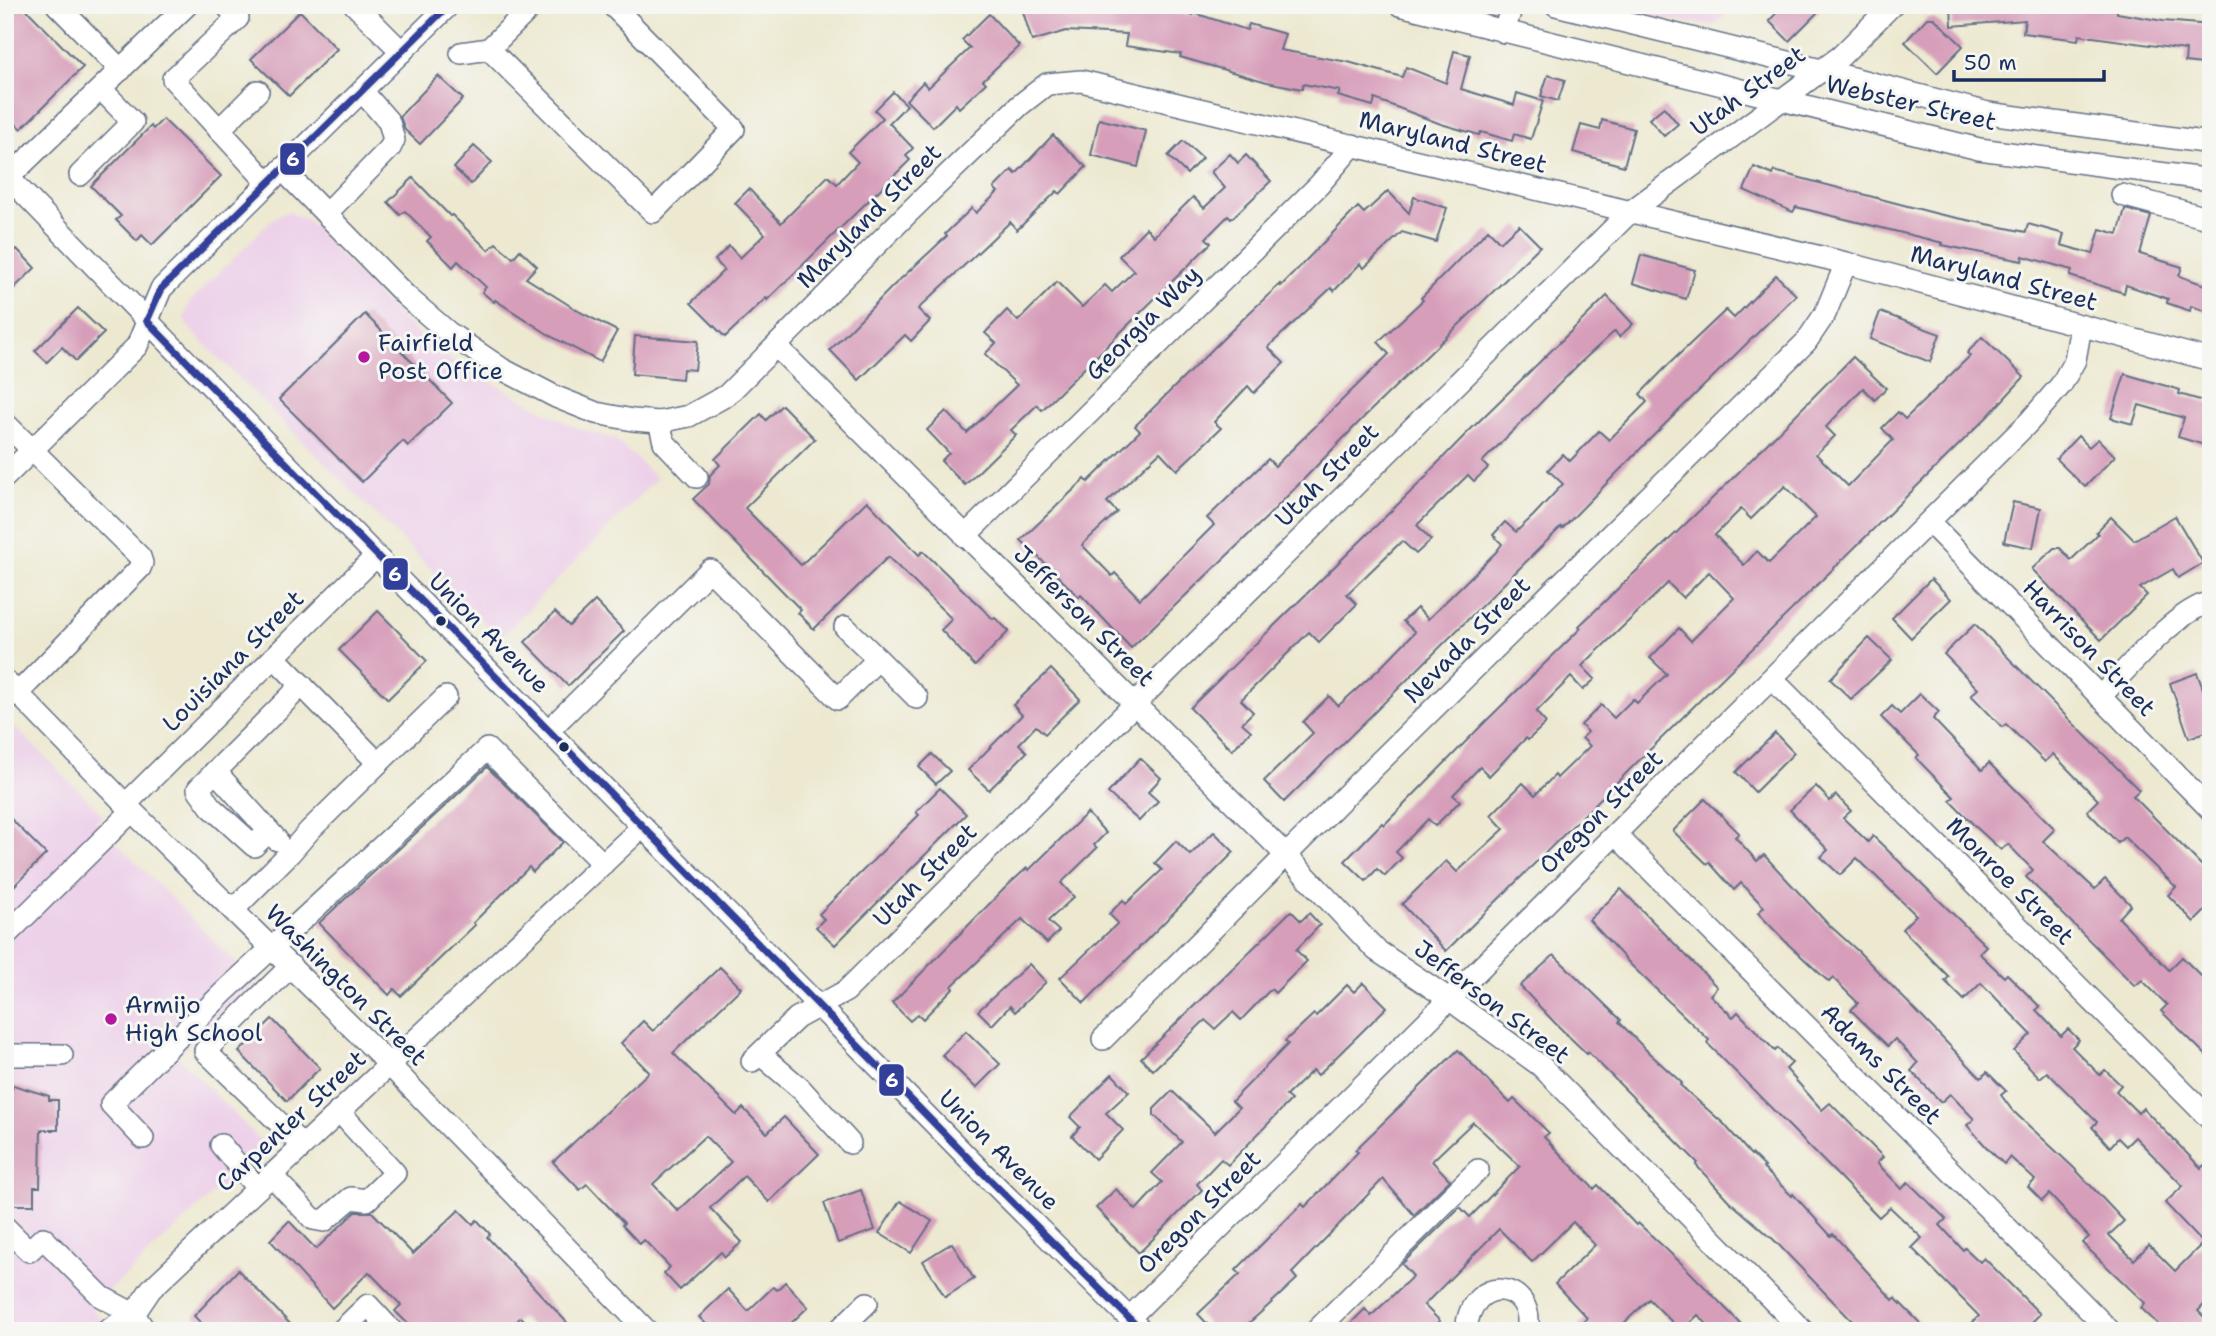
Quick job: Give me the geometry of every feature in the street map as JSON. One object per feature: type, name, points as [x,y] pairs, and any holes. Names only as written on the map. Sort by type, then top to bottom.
[{"type":"street","points":[[57,5],[121,70]]},
{"type":"street","points":[[7,178],[187,5]]},
{"type":"street","points":[[226,5],[238,18],[173,79],[219,130],[326,214],[406,296],[449,333],[502,369],[556,397],[596,413],[634,421],[659,422],[689,416],[727,395],[777,347]]},
{"type":"street","points":[[355,5],[402,52]]},
{"type":"street","points":[[5,477],[136,346],[161,289],[449,5]]},
{"type":"street","points":[[461,53],[489,49],[533,5]]},
{"type":"street","points":[[489,49],[653,212],[734,129],[612,5]]},
{"type":"street","name":"Webster Street","points":[[1400,5],[1979,149],[2211,180]]},
{"type":"street","points":[[1504,32],[1511,5]]},
{"type":"street","name":"Webster Street","points":[[1556,5],[1987,113],[2211,143]]},
{"type":"street","name":"Utah Street","points":[[820,1005],[846,991],[1630,212],[1841,56],[1892,5]]},
{"type":"street","name":"Maryland Street","points":[[777,347],[906,214],[1020,105],[1046,84],[1081,81],[1846,263],[2211,360]]},
{"type":"street","points":[[80,175],[133,122],[100,89]]},
{"type":"street","points":[[219,130],[258,91]]},
{"type":"street","points":[[326,214],[390,148],[394,140],[389,122],[362,91]]},
{"type":"street","name":"Georgia Way","points":[[965,536],[1320,185],[1353,145]]},
{"type":"street","name":"Union Avenue","points":[[7,178],[979,1169],[1135,1324]]},
{"type":"street","points":[[2122,195],[2211,219]]},
{"type":"street","name":"Nevada Street","points":[[1103,1039],[1806,342],[1825,314],[1846,263]]},
{"type":"street","name":"Oregon Street","points":[[1135,1324],[1449,999],[2029,422],[2061,385],[2075,360],[2081,326]]},
{"type":"street","name":"Jefferson Street","points":[[777,347],[1286,855],[1376,950],[1541,1066],[1802,1331]]},
{"type":"street","points":[[659,422],[664,442],[697,477]]},
{"type":"street","points":[[5,423],[142,563],[12,687]]},
{"type":"street","name":"Harrison Street","points":[[1930,523],[2211,810]]},
{"type":"street","name":"Louisiana Street","points":[[5,936],[274,657],[376,556]]},
{"type":"street","points":[[548,730],[710,570],[838,699],[878,660]]},
{"type":"street","points":[[2100,696],[2168,628],[2199,605],[2211,602]]},
{"type":"street","points":[[845,627],[917,698]]},
{"type":"street","points":[[274,657],[378,763]]},
{"type":"street","name":"Monroe Street","points":[[1772,679],[2211,1120]]},
{"type":"street","points":[[269,831],[254,846],[211,807],[198,789],[302,685]]},
{"type":"street","name":"Washington Street","points":[[12,687],[129,807],[390,1065],[647,1331]]},
{"type":"street","points":[[234,909],[310,830],[446,698]]},
{"type":"street","points":[[143,1138],[111,1104],[224,992],[487,749],[603,864]]},
{"type":"street","points":[[215,771],[290,853]]},
{"type":"street","name":"Carpenter Street","points":[[139,1323],[151,1289],[643,826]]},
{"type":"street","name":"Adams Street","points":[[1616,835],[2110,1331]]},
{"type":"street","points":[[291,967],[205,1052],[302,1145]]},
{"type":"street","points":[[820,1005],[797,1018],[756,1058],[801,1089],[850,1143]]},
{"type":"street","points":[[5,1055],[62,1055]]},
{"type":"street","points":[[221,1145],[313,1219],[324,1222],[351,1198],[367,1200],[395,1173],[339,1111]]},
{"type":"street","points":[[1316,1331],[1478,1170]]},
{"type":"street","points":[[5,1227],[29,1251],[43,1238],[103,1297],[139,1323]]},
{"type":"street","points":[[1465,1331],[1471,1307],[1480,1297],[1504,1288],[1514,1293],[1523,1304],[1528,1314],[1527,1331]]},
{"type":"street","points":[[838,1331],[867,1303]]},
{"type":"street","points":[[341,1331],[368,1305],[392,1331]]},
{"type":"street","points":[[107,1331],[139,1323]]},
{"type":"shaded area","points":[[1509,5],[1735,5],[1715,25]]},
{"type":"shaded area","points":[[288,212],[307,220],[385,304],[455,363],[572,426],[616,440],[657,478],[500,638],[184,320],[189,303],[269,223]]},
{"type":"shaded area","name":"Armijo High School","points":[[5,717],[103,815],[96,822],[255,983],[177,1056],[265,1145],[91,1308],[114,1331],[5,1331]]},
{"type":"building","points":[[5,5],[22,5],[83,67],[21,129],[5,113]]},
{"type":"building","points":[[1021,5],[1141,5],[1140,7],[1194,13],[1247,30],[1249,24],[1285,34],[1280,50],[1348,62],[1402,77],[1406,67],[1446,83],[1454,51],[1470,55],[1461,89],[1514,105],[1517,93],[1543,101],[1531,139],[1514,134],[1512,141],[1481,132],[1479,135],[1375,99],[1373,106],[1338,96],[1340,91],[1303,84],[1302,89],[1267,82],[1180,57],[1181,54],[1125,46],[1127,34],[1066,31],[1032,41]]},
{"type":"building","points":[[1784,5],[1825,5],[1789,41],[1769,21]]},
{"type":"building","points":[[1951,5],[2085,5],[2163,21],[2211,25],[2211,65],[2185,62],[2186,50],[2079,35],[2078,40],[2023,33],[2025,20],[1952,26]]},
{"type":"building","points":[[300,11],[337,49],[289,96],[251,59]]},
{"type":"building","points":[[989,14],[1019,46],[983,80],[986,83],[959,108],[956,104],[933,127],[906,100],[923,82],[928,88],[970,48],[962,40]]},
{"type":"building","points":[[1927,18],[1934,18],[1963,46],[1937,73],[1905,42]]},
{"type":"building","points":[[1548,75],[1565,80],[1558,101],[1541,96]]},
{"type":"building","points":[[438,76],[463,99],[420,144],[405,130],[400,116]]},
{"type":"building","points":[[893,92],[907,105],[889,123],[913,148],[906,156],[910,160],[767,300],[766,298],[725,337],[691,303],[724,270],[715,260],[729,246],[740,258],[765,234],[735,203],[749,189],[781,223],[828,176],[837,184],[858,162],[848,152],[883,118],[875,110]]},
{"type":"building","points":[[1664,107],[1678,124],[1664,136],[1649,119]]},
{"type":"building","points":[[163,119],[221,176],[152,245],[142,235],[137,241],[116,220],[121,216],[91,186],[151,126],[153,129]]},
{"type":"building","points":[[1099,119],[1146,131],[1138,167],[1091,155]]},
{"type":"building","points":[[1602,120],[1634,129],[1624,166],[1573,152],[1581,125],[1600,130]]},
{"type":"building","points":[[1053,135],[1086,167],[1060,194],[1057,191],[1017,230],[1010,222],[918,309],[930,321],[911,341],[905,335],[859,380],[830,350],[947,236],[945,234],[972,208],[976,213],[998,192],[994,188],[1012,170],[1016,174]]},
{"type":"building","points":[[1183,141],[1202,158],[1187,174],[1168,156]]},
{"type":"building","points":[[474,146],[492,162],[471,184],[454,168]]},
{"type":"building","points":[[1230,154],[1238,163],[1246,155],[1271,181],[1231,219],[1228,216],[1206,238],[1211,243],[1042,410],[1037,405],[1011,430],[1016,435],[965,485],[941,461],[949,453],[927,430],[946,411],[967,433],[1017,385],[985,354],[996,343],[985,333],[1007,310],[1018,321],[1057,282],[1082,307],[1105,285],[1112,292],[1134,271],[1119,256],[1146,228],[1154,236],[1193,197],[1204,208],[1225,188],[1211,172]]},
{"type":"building","points":[[1754,167],[1773,175],[1774,171],[1938,214],[2026,232],[2028,224],[2064,234],[2061,245],[2093,254],[2100,229],[2118,234],[2125,209],[2151,216],[2140,254],[2182,267],[2179,276],[2211,287],[2211,313],[2191,306],[2190,311],[2167,303],[2168,299],[2126,285],[2124,293],[2070,276],[2072,270],[2023,256],[2022,261],[1942,245],[1943,243],[1796,207],[1793,212],[1744,190]]},
{"type":"building","points":[[413,178],[488,250],[496,243],[513,258],[520,250],[537,266],[526,278],[580,312],[617,331],[600,362],[554,338],[495,300],[494,302],[482,292],[486,287],[458,261],[453,267],[427,241],[431,237],[405,211],[400,215],[388,202]]},
{"type":"building","points":[[1388,191],[1409,213],[1414,197],[1447,208],[1436,242],[1402,232],[1364,268],[1360,264],[1334,291],[1331,288],[1268,347],[1284,363],[1254,393],[1248,386],[1214,422],[1221,428],[1177,470],[1160,452],[1107,502],[1117,512],[1082,545],[1112,576],[1115,573],[1140,599],[1214,525],[1207,518],[1268,459],[1275,466],[1389,354],[1378,342],[1423,300],[1421,298],[1488,230],[1500,242],[1519,225],[1540,246],[1131,648],[1081,595],[1079,597],[1021,540],[1085,479],[1088,482],[1140,431],[1135,426],[1247,315],[1280,284],[1281,286],[1358,207],[1364,213]]},
{"type":"building","points":[[17,249],[35,268],[5,297],[5,260]]},
{"type":"building","points":[[1641,255],[1695,270],[1686,299],[1633,283]]},
{"type":"building","points":[[1776,275],[1796,295],[1284,802],[1264,781],[1313,733],[1303,722],[1329,696],[1338,706],[1379,669],[1415,632],[1403,621],[1417,608],[1428,619],[1496,552],[1502,544],[1493,535],[1505,522],[1516,532],[1533,516],[1563,484],[1548,470],[1563,454],[1570,461],[1599,431],[1609,440],[1647,402],[1640,394],[1669,364],[1726,310],[1734,318]]},
{"type":"building","points":[[1607,296],[1633,324],[1619,337],[1615,331],[1581,362],[1482,462],[1488,468],[1474,481],[1468,475],[1417,525],[1431,540],[1416,554],[1402,541],[1347,594],[1357,604],[1319,642],[1309,632],[1241,700],[1253,712],[1242,723],[1251,731],[1232,750],[1190,708]]},
{"type":"building","points":[[78,308],[104,333],[76,361],[62,347],[47,362],[35,351]]},
{"type":"building","points":[[1880,312],[1940,334],[1930,362],[1870,339]]},
{"type":"building","name":"Fairfield Post Office","points":[[365,314],[452,403],[408,446],[403,441],[362,482],[279,399]]},
{"type":"building","points":[[635,336],[698,341],[695,370],[683,369],[682,379],[632,374]]},
{"type":"building","points":[[1982,337],[2024,377],[1988,416],[1446,951],[1402,904],[1446,861],[1457,872],[1504,829],[1491,815],[1523,783],[1535,795],[1590,746],[1582,738],[1588,732],[1581,725],[1601,705],[1614,718],[1633,699],[1637,703],[1667,674],[1650,658],[1679,628],[1691,641],[1734,598],[1709,572],[1683,598],[1668,583],[1582,666],[1595,679],[1583,690],[1571,677],[1536,712],[1546,723],[1528,740],[1526,738],[1489,776],[1480,767],[1453,795],[1460,801],[1435,826],[1428,819],[1396,852],[1402,858],[1385,876],[1377,869],[1366,881],[1345,861],[1853,357],[1886,388],[1875,400],[1863,388],[1826,427],[1835,436],[1816,454],[1848,486],[1893,440],[1882,428],[1898,412],[1905,419],[1970,356],[1967,353]],"holes":[[[1785,486],[1816,517],[1769,563],[1757,551],[1744,565],[1715,535],[1741,509],[1751,519]]]},
{"type":"building","points":[[2125,374],[2180,390],[2179,394],[2211,403],[2211,447],[2178,437],[2184,418],[2139,405],[2133,424],[2111,418]]},
{"type":"building","points":[[782,405],[815,439],[745,508],[801,565],[867,501],[919,555],[923,551],[993,619],[1009,631],[975,666],[941,630],[952,619],[888,557],[814,629],[798,613],[801,610],[693,499],[709,484],[710,475],[720,465],[715,459],[761,414],[766,420]]},
{"type":"building","points":[[2078,436],[2089,447],[2098,439],[2115,456],[2085,487],[2056,459]]},
{"type":"building","points":[[2013,502],[2041,508],[2033,548],[2004,542]]},
{"type":"building","points":[[2175,516],[2203,563],[2178,578],[2173,569],[2140,588],[2147,595],[2101,640],[2032,569],[2054,548],[2060,548],[2071,560],[2111,517],[2134,540]]},
{"type":"building","points":[[1931,579],[1951,599],[1911,638],[1892,618]]},
{"type":"building","points":[[595,601],[624,631],[568,686],[525,642],[555,612],[569,626]]},
{"type":"building","points":[[378,611],[427,661],[388,699],[339,650]]},
{"type":"building","points":[[1975,624],[2139,790],[2133,796],[2211,875],[2211,905],[2194,922],[2168,895],[2176,887],[2124,837],[2118,843],[2087,811],[2098,800],[2053,754],[2045,762],[2006,724],[2002,727],[1971,695],[1978,689],[1944,654]]},
{"type":"building","points":[[1869,638],[1892,660],[1851,699],[1830,679]]},
{"type":"building","points":[[1051,669],[1080,699],[1045,734],[1036,726],[1019,744],[1027,752],[989,790],[968,770],[1022,715],[1013,705]]},
{"type":"building","points":[[2197,673],[2211,710],[2211,730],[2189,738],[2170,683]]},
{"type":"building","points":[[1920,694],[1939,712],[1933,719],[1982,770],[1989,763],[2055,829],[2043,841],[2095,889],[2105,879],[2131,905],[2119,918],[2169,970],[2182,957],[2211,986],[2211,1060],[2161,1011],[2167,1005],[2142,980],[2135,986],[2026,877],[2033,870],[2008,844],[2001,850],[1950,800],[1954,797],[1916,758],[1919,755],[1881,717],[1892,706],[1900,714]]},
{"type":"building","points":[[1775,733],[1794,753],[1755,792],[1736,772]]},
{"type":"building","points":[[932,754],[950,771],[936,784],[919,767]]},
{"type":"building","points":[[1140,758],[1161,778],[1148,792],[1158,801],[1139,821],[1108,793]]},
{"type":"building","points":[[487,767],[563,842],[533,872],[529,867],[473,923],[475,925],[401,996],[394,989],[389,995],[319,923]]},
{"type":"building","points":[[1816,786],[1830,801],[1836,795],[1851,811],[1843,818],[1868,842],[1873,836],[1986,946],[1979,953],[2004,977],[2007,974],[2040,1007],[2036,1010],[2061,1036],[2068,1029],[2079,1040],[2072,1047],[2100,1075],[2105,1070],[2121,1085],[2116,1091],[2138,1113],[2143,1108],[2201,1168],[2211,1159],[2211,1297],[2198,1311],[2211,1324],[2211,1331],[2165,1331],[2141,1308],[2145,1303],[2082,1243],[2089,1237],[2049,1194],[2042,1201],[2028,1187],[2035,1180],[2010,1157],[2004,1164],[1989,1150],[1967,1125],[1974,1119],[1950,1094],[1941,1102],[1911,1071],[1918,1063],[1895,1039],[1888,1046],[1851,1010],[1858,1003],[1833,978],[1829,982],[1788,944],[1758,913],[1764,907],[1741,883],[1734,890],[1709,862],[1707,864],[1673,831],[1705,799],[1739,833],[1735,837],[1757,861],[1764,855],[1827,923],[1859,952],[1981,1078],[1987,1072],[2006,1091],[2001,1095],[2012,1110],[2074,1168],[2124,1221],[2109,1235],[2134,1260],[2149,1245],[2175,1271],[2203,1243],[2165,1203],[2183,1186],[2135,1137],[2126,1146],[2118,1138],[2110,1147],[2092,1127],[2097,1122],[2047,1072],[2040,1078],[2014,1051],[2031,1034],[1981,983],[1964,1000],[1945,981],[1949,977],[1902,929],[1916,915],[1857,858],[1840,875],[1821,857],[1828,850],[1790,810]]},
{"type":"building","points":[[940,788],[966,814],[835,945],[816,927],[824,919],[819,914],[919,815],[916,812]]},
{"type":"building","points":[[5,813],[46,854],[5,895]]},
{"type":"building","points":[[1087,813],[1106,833],[1094,845],[1097,848],[1061,883],[1074,897],[1048,921],[1059,931],[1047,943],[1022,919],[952,986],[923,1019],[918,1014],[910,1021],[892,1003],[1007,886],[1027,868],[1029,870]]},
{"type":"building","points":[[1214,832],[1234,852],[1084,1003],[1060,978],[1118,923],[1109,914],[1123,900],[1126,904],[1162,870],[1155,863],[1176,841],[1190,855]]},
{"type":"building","points":[[1621,889],[1717,987],[1710,995],[1733,1017],[1738,1012],[1775,1051],[1778,1048],[1792,1063],[1786,1069],[1822,1110],[1830,1103],[1883,1157],[1877,1163],[1902,1189],[1908,1182],[1946,1219],[1940,1225],[1963,1250],[1965,1248],[1980,1262],[1984,1258],[2040,1314],[2032,1322],[2042,1331],[1981,1331],[1972,1323],[1979,1316],[1912,1248],[1922,1238],[1890,1207],[1879,1217],[1589,920]]},
{"type":"building","points":[[1291,911],[1301,921],[1309,913],[1320,925],[1296,950],[1307,961],[1275,993],[1271,989],[1241,1020],[1233,1012],[1215,1029],[1205,1020],[1153,1070],[1141,1058]]},
{"type":"building","points":[[1554,955],[1621,1020],[1619,1022],[1649,1053],[1682,1083],[1680,1085],[1724,1124],[1765,1167],[1763,1168],[1792,1196],[1793,1194],[1831,1236],[1833,1234],[1893,1300],[1895,1298],[1928,1331],[1864,1331],[1774,1240],[1729,1201],[1696,1165],[1698,1163],[1520,986]]},
{"type":"building","points":[[1029,964],[1046,982],[1015,1012],[1010,1006],[992,1025],[978,1011]]},
{"type":"building","points":[[720,967],[741,988],[673,1053],[736,1115],[743,1108],[767,1133],[784,1117],[819,1154],[769,1202],[744,1176],[710,1208],[742,1242],[725,1257],[721,1252],[680,1290],[664,1273],[670,1267],[644,1240],[640,1244],[587,1184],[580,1190],[553,1162],[649,1072],[621,1043],[643,1021],[653,1031]],"holes":[[[705,1136],[731,1162],[678,1211],[653,1184]]]},
{"type":"building","points":[[1363,983],[1387,1007],[1318,1075],[1313,1070],[1286,1096],[1291,1100],[1228,1165],[1221,1159],[1197,1184],[1202,1190],[1139,1253],[1096,1208],[1116,1189],[1136,1210],[1162,1182],[1152,1173],[1182,1142],[1154,1115],[1154,1109],[1172,1091],[1215,1132],[1239,1108],[1232,1101],[1288,1044],[1285,1041],[1314,1014],[1316,1016],[1347,985],[1354,992]]},
{"type":"building","points":[[272,1019],[320,1068],[287,1101],[239,1052]]},
{"type":"building","points":[[966,1031],[1000,1064],[976,1088],[942,1055]]},
{"type":"building","points":[[1458,1050],[1510,1103],[1514,1099],[1549,1133],[1544,1137],[1594,1189],[1598,1185],[1636,1225],[1638,1223],[1682,1264],[1748,1331],[1714,1331],[1698,1315],[1681,1331],[1649,1299],[1616,1331],[1574,1331],[1587,1318],[1555,1284],[1595,1245],[1573,1222],[1532,1262],[1499,1229],[1424,1305],[1440,1321],[1430,1331],[1343,1331],[1365,1309],[1371,1316],[1413,1276],[1402,1264],[1460,1207],[1470,1217],[1520,1166],[1473,1122],[1432,1161],[1450,1180],[1414,1215],[1383,1179],[1292,1273],[1297,1279],[1269,1305],[1240,1331],[1214,1331],[1198,1314],[1240,1274],[1236,1270],[1302,1204],[1305,1207],[1358,1152],[1355,1150]]},
{"type":"building","points":[[1112,1074],[1129,1092],[1106,1113],[1123,1130],[1095,1159],[1072,1136],[1080,1127],[1070,1117]]},
{"type":"building","points":[[13,1085],[49,1096],[49,1100],[58,1100],[58,1130],[41,1130],[40,1187],[34,1187],[34,1205],[10,1205],[5,1195],[5,1088],[12,1090]]},
{"type":"building","points":[[861,1190],[875,1230],[838,1243],[824,1203]]},
{"type":"building","points":[[900,1201],[932,1221],[911,1253],[879,1233]]},
{"type":"building","points":[[459,1210],[473,1224],[477,1220],[490,1234],[487,1237],[575,1331],[535,1331],[521,1317],[507,1331],[415,1331],[395,1311],[401,1305],[369,1272],[332,1308],[270,1240],[289,1221],[316,1249],[355,1212],[372,1212],[413,1254]]},
{"type":"building","points":[[952,1243],[974,1279],[945,1297],[923,1261]]},
{"type":"building","points":[[238,1270],[297,1331],[209,1331],[194,1316]]},
{"type":"building","points":[[785,1282],[808,1307],[783,1331],[713,1331],[699,1317],[728,1289],[748,1311],[773,1287],[777,1290]]},
{"type":"transit line","name":"6","points":[[147,321],[161,289],[449,5]]},
{"type":"transit line","name":"6","points":[[147,321],[979,1169],[1142,1331]]},
{"type":"place","name":"Fairfield Post Office","points":[[364,357]]},
{"type":"place","name":"Armijo High School","points":[[111,1019]]}]
